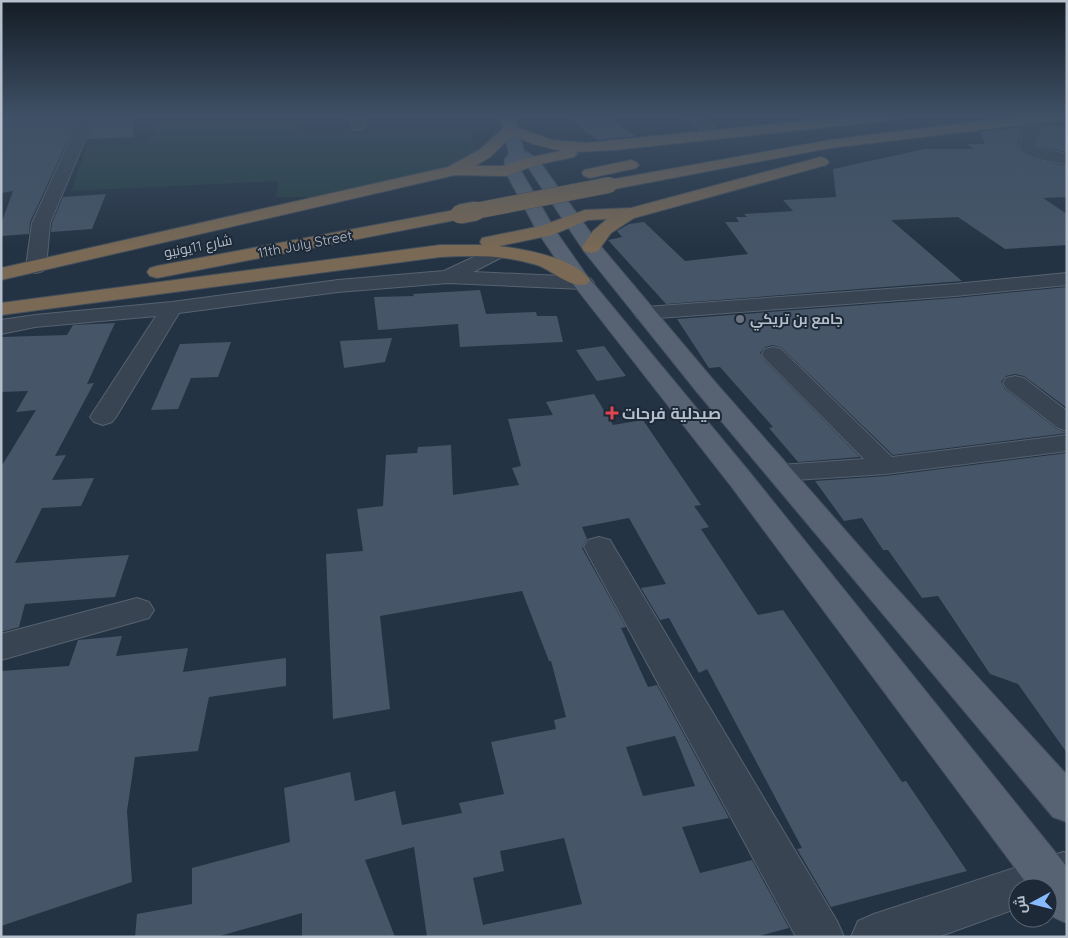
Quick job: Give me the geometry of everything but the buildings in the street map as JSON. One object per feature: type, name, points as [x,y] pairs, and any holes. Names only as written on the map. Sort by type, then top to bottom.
[{"type":"highway","points":[[1,274],[453,171],[466,167],[477,160]]},
{"type":"highway","points":[[453,171],[499,172],[509,160]]},
{"type":"highway","points":[[540,160],[590,173],[648,162]]},
{"type":"highway","name":"11th July Street","points":[[1,301],[456,206],[609,185],[745,160]]},
{"type":"highway","points":[[1,309],[579,233],[636,212],[832,160]]},
{"type":"highway","name":"شارع 11يونيو","points":[[1,282],[456,206]]},
{"type":"highway","points":[[579,233],[592,214],[636,212]]},
{"type":"highway","points":[[440,251],[499,251],[546,261],[566,269],[582,282]]},
{"type":"main road","points":[[520,160],[780,473],[1067,804]]},
{"type":"main road","points":[[579,233],[582,282],[742,480],[1060,883]]},
{"type":"street","points":[[36,267],[41,223],[69,160]]},
{"type":"street","points":[[448,277],[499,251]]},
{"type":"street","points":[[1,327],[35,321],[172,308],[338,286],[448,277],[582,282]]},
{"type":"street","points":[[645,313],[928,292],[1067,279]]},
{"type":"street","points":[[103,417],[172,308]]},
{"type":"street","points":[[773,354],[886,466]]},
{"type":"street","points":[[1015,383],[1067,423]]},
{"type":"street","points":[[780,473],[886,466],[1067,443]]},
{"type":"street","points":[[599,547],[820,937]]},
{"type":"street","points":[[1,647],[137,610]]},
{"type":"street","points":[[874,937],[1060,883]]},
{"type":"green space","points":[[82,160],[466,160],[427,173],[320,197],[276,197],[278,181],[71,191]]},
{"type":"place","name":"جامع بن تريكي","points":[[740,319]]},
{"type":"place","name":"صيدلية فرحات","points":[[612,413]]}]
